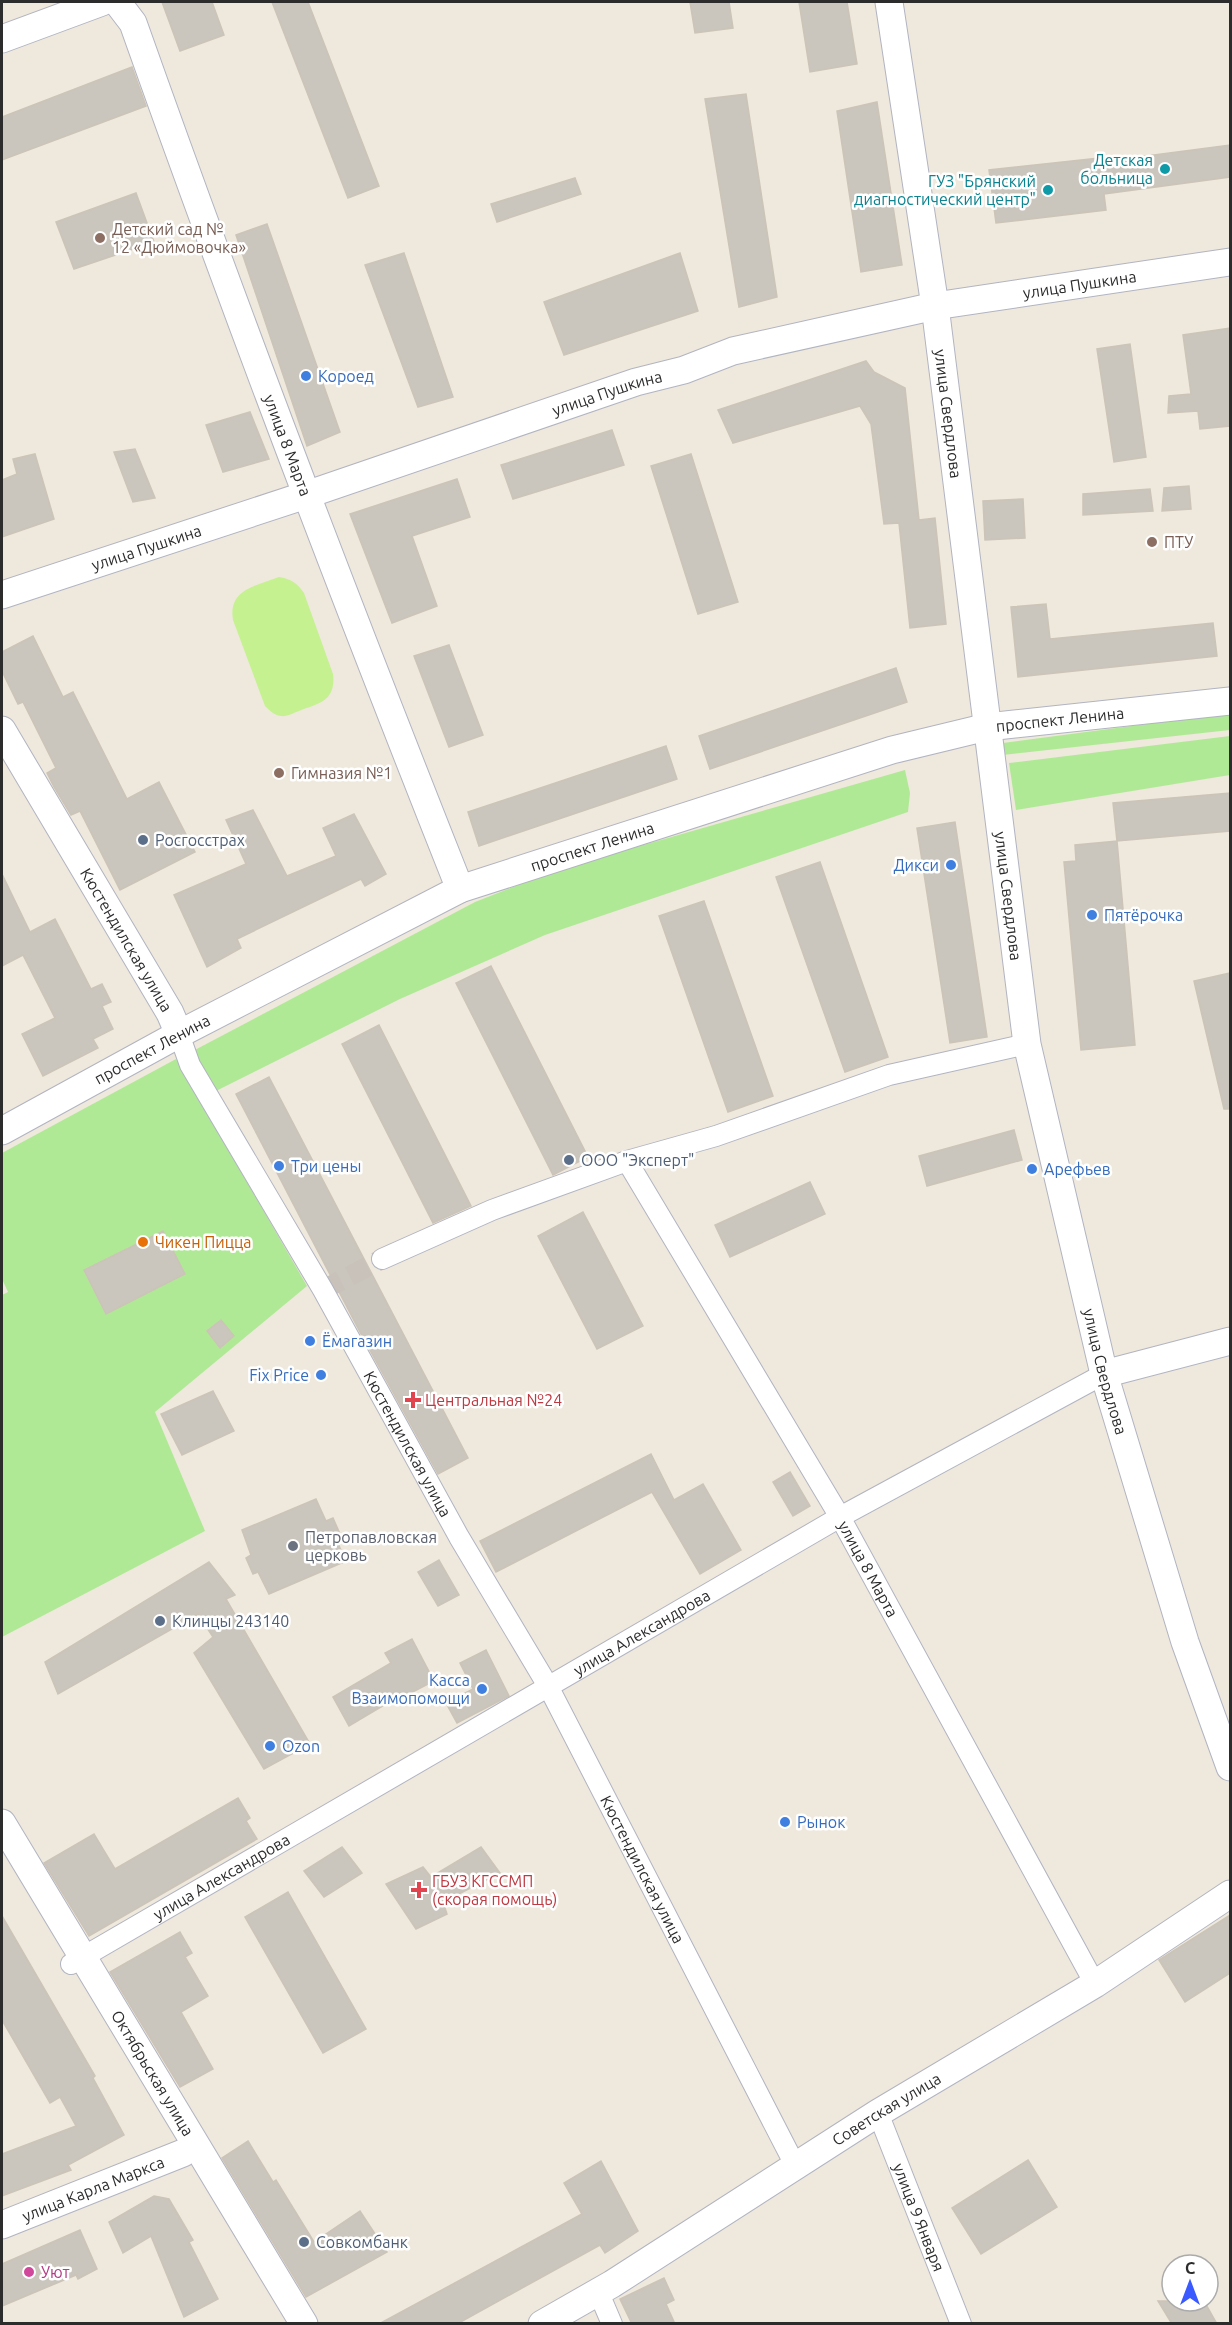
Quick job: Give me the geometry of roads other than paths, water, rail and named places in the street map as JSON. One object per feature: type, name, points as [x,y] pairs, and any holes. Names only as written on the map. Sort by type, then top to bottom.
[{"type":"main road","points":[[2,39],[102,2]]},
{"type":"main road","name":"улица 8 Марта","points":[[117,2],[133,22],[206,230],[306,495],[460,889]]},
{"type":"main road","name":"улица Свердлова","points":[[889,2],[935,306],[1027,1044],[1104,1374],[1185,1642],[1230,1767]]},
{"type":"main road","name":"улица Пушкина","points":[[2,595],[306,495],[636,382],[684,370],[733,351],[935,306],[1230,262]]},
{"type":"main road","name":"проспект Ленина","points":[[2,1131],[179,1035],[460,889],[892,750],[987,727],[1230,701]]},
{"type":"main road","name":"Кюстендилская улица","points":[[2,730],[170,1013],[179,1035]]},
{"type":"main road","name":"улица Александрова","points":[[1104,1374],[1230,1341]]},
{"type":"main road","name":"Октябрьская улица","points":[[2,1823],[183,2153],[286,2324]]},
{"type":"main road","name":"Октябрьская улица","points":[[2,1847],[77,1961],[304,2324]]},
{"type":"main road","name":"Советская улица","points":[[542,2324],[612,2284],[878,2113],[1095,1984],[1230,1894]]},
{"type":"main road","name":"улица Карла Маркса","points":[[2,2225],[183,2153]]},
{"type":"street","name":"Кюстендилская улица","points":[[179,1035],[190,1065],[323,1290],[459,1537],[548,1686],[796,2167]]},
{"type":"street","points":[[382,1259],[492,1210],[627,1161],[716,1136],[889,1076],[1027,1044]]},
{"type":"street","name":"улица 8 Марта","points":[[627,1161],[840,1517],[1095,1984]]},
{"type":"street","name":"улица Александрова","points":[[77,1961],[840,1517],[1104,1374]]},
{"type":"street","name":"улица 9 Января","points":[[878,2113],[960,2324]]},
{"type":"street","points":[[598,2291],[612,2324]]},
{"type":"tunnel","points":[[323,1290],[382,1259]]},
{"type":"place","name":"Детская больница","points":[[1165,169]]},
{"type":"place","name":"ГУЗ \"Брянский диагностический центр\"","points":[[1048,190]]},
{"type":"place","name":"Детский сад № 12 «Дюймовочка»","points":[[100,238]]},
{"type":"place","name":"Короед","points":[[306,376]]},
{"type":"place","name":"ПТУ","points":[[1152,542]]},
{"type":"place","name":"Гимназия №1","points":[[279,773]]},
{"type":"place","name":"Росгосстрах","points":[[143,840]]},
{"type":"place","name":"Дикси","points":[[951,865]]},
{"type":"place","name":"Пятёрочка","points":[[1092,915]]},
{"type":"place","name":"ООО \"Эксперт\"","points":[[569,1160]]},
{"type":"place","name":"Три цены","points":[[279,1166]]},
{"type":"place","name":"Арефьев","points":[[1032,1169]]},
{"type":"place","name":"Чикен Пицца","points":[[143,1242]]},
{"type":"place","name":"Ёмагазин","points":[[310,1341]]},
{"type":"place","name":"Fix Price","points":[[321,1375]]},
{"type":"place","name":"Центральная №24","points":[[413,1400]]},
{"type":"place","name":"Петропавловская церковь","points":[[293,1546]]},
{"type":"place","name":"Клинцы 243140","points":[[160,1621]]},
{"type":"place","name":"Касса Взаимопомощи","points":[[482,1689]]},
{"type":"place","name":"Ozon","points":[[270,1746]]},
{"type":"place","name":"Рынок","points":[[785,1822]]},
{"type":"place","name":"ГБУЗ КГССМП (скорая помощь)","points":[[419,1890]]},
{"type":"place","name":"Совкомбанк","points":[[304,2242]]},
{"type":"place","name":"Уют","points":[[29,2272]]}]
